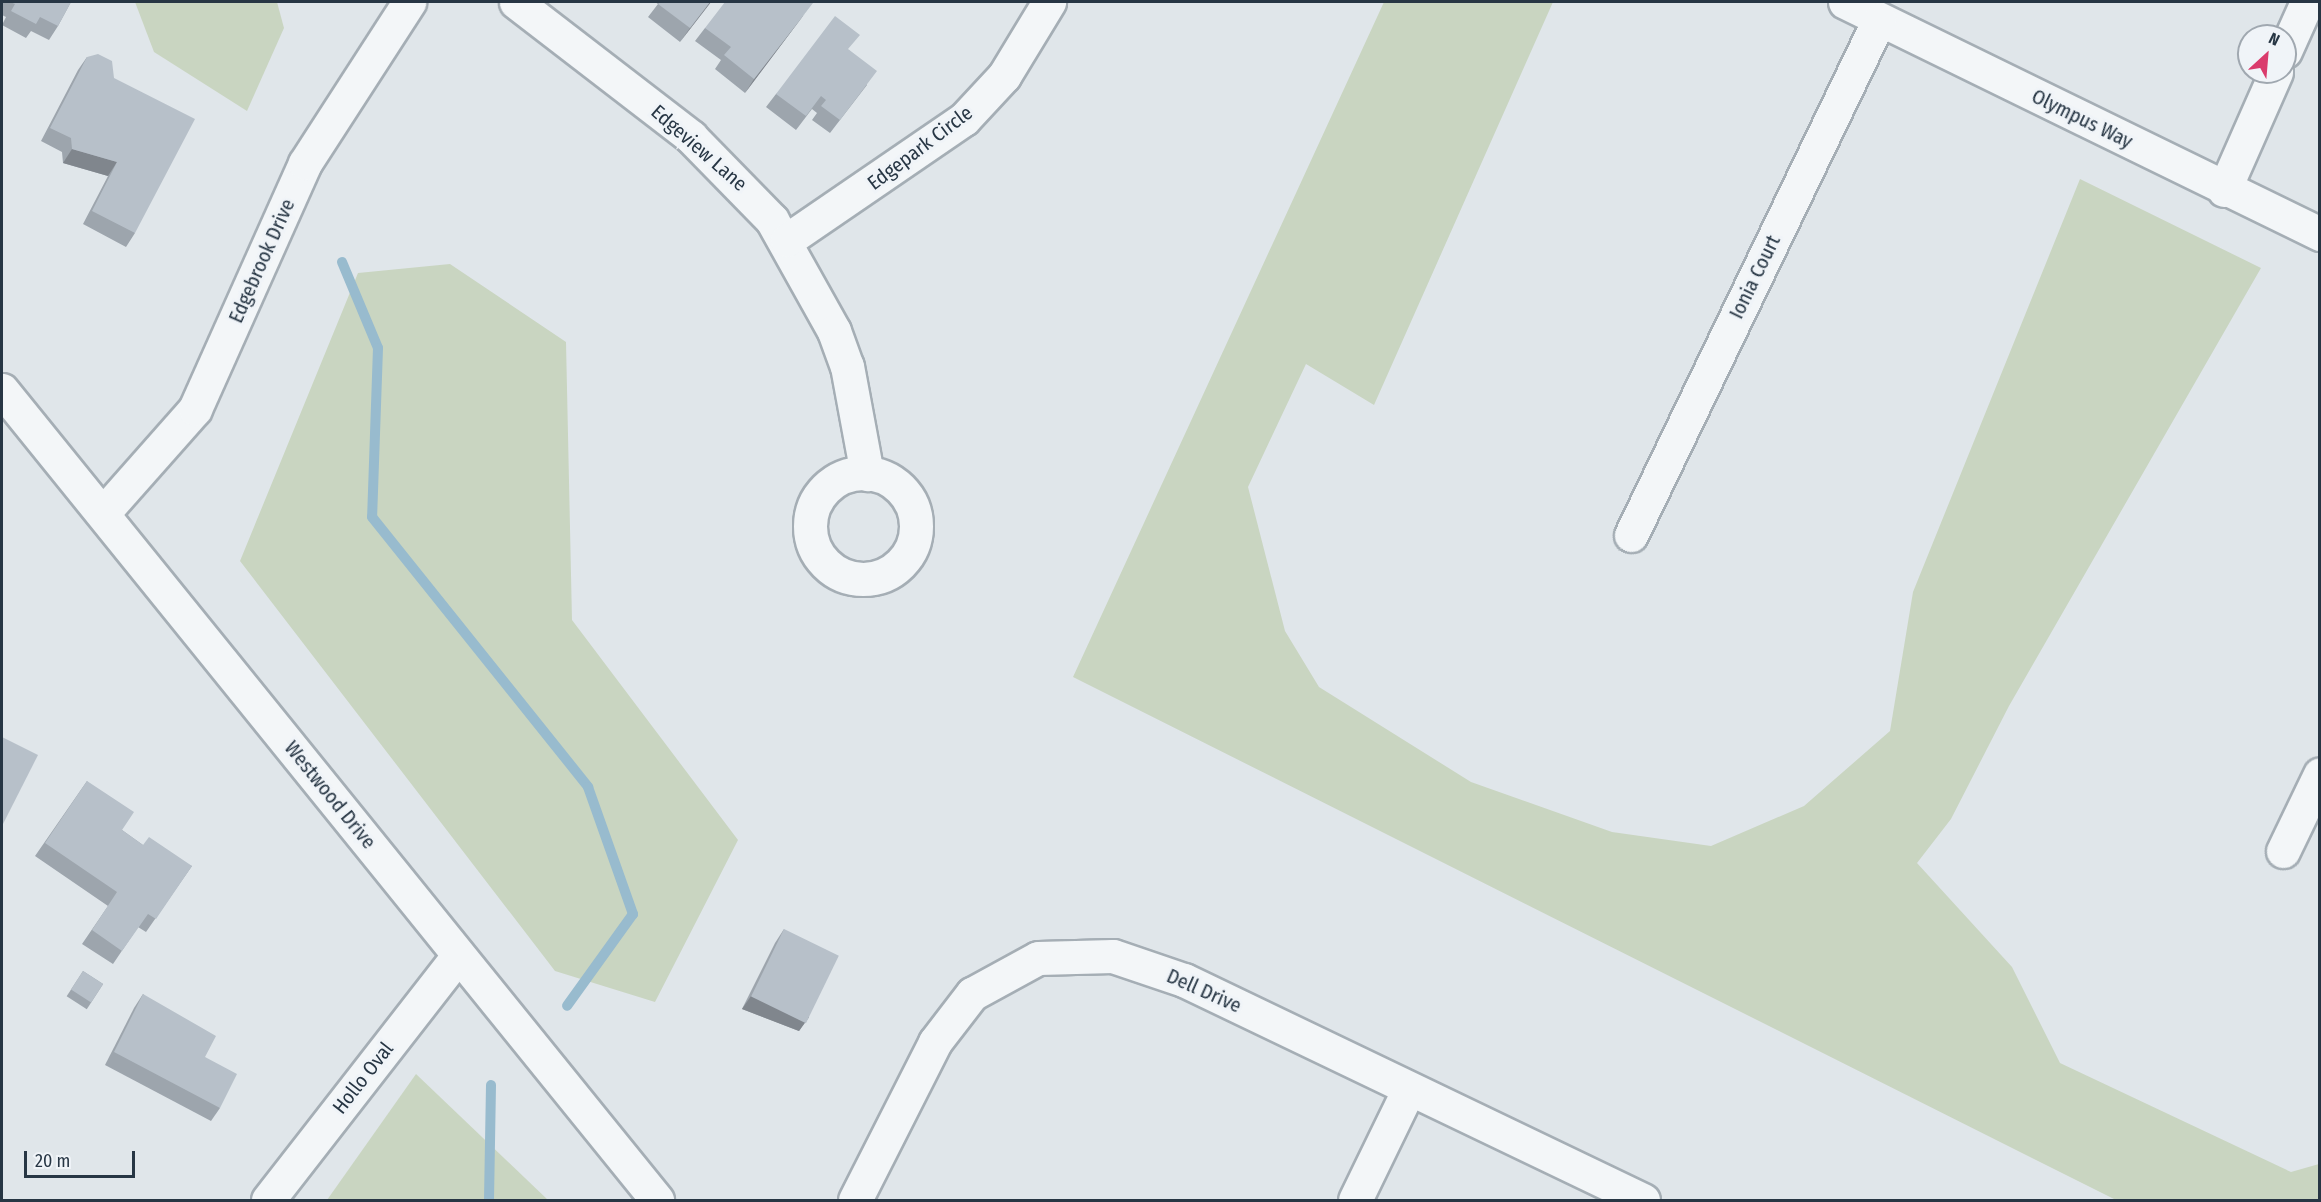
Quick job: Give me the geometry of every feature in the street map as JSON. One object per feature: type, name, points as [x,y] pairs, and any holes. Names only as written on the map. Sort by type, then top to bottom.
[{"type":"street","name":"Edgebrook Drive","points":[[104,512],[195,409],[305,163],[409,2]]},
{"type":"street","name":"Edgeview Lane","points":[[516,2],[692,137],[749,191],[787,240],[844,357],[867,474]]},
{"type":"street","name":"Edgepark Circle","points":[[787,240],[964,119],[1004,76],[1049,2]]},
{"type":"street","name":"Olympus Way","points":[[1845,2],[2224,190],[2319,234]]},
{"type":"street","points":[[2297,24],[2307,2]]},
{"type":"street","name":"Ionia Court","points":[[1631,535],[1880,20]]},
{"type":"street","points":[[2224,190],[2271,84]]},
{"type":"street","name":"Westwood Drive","points":[[2,390],[104,512],[458,956],[657,1200]]},
{"type":"street","points":[[2283,851],[2319,774]]},
{"type":"street","name":"Hollo Oval","points":[[268,1200],[458,956]]},
{"type":"street","name":"Dell Drive","points":[[855,1200],[935,1042],[972,994],[1038,958],[1113,956],[1184,980],[1643,1200]]},
{"type":"street","points":[[1355,1200],[1409,1089]]},
{"type":"green space","points":[[135,2],[277,2],[284,28],[247,111],[154,52]]},
{"type":"green space","points":[[1384,2],[1553,2],[1374,405],[1306,364],[1248,487],[1285,631],[1319,687],[1471,782],[1612,832],[1711,846],[1804,806],[1890,731],[1913,592],[2080,179],[2261,268],[2009,706],[1951,819],[1917,863],[2012,967],[2060,1063],[2291,1172],[2319,1164],[2319,1200],[2116,1200],[1073,677]]},
{"type":"green space","points":[[450,264],[566,342],[572,620],[738,840],[655,1002],[555,971],[240,561],[358,273]]},
{"type":"green space","points":[[416,1074],[548,1200],[327,1200]]},
{"type":"building","points":[[10,2],[71,2],[58,26],[40,17],[36,24],[11,11],[15,4]]},
{"type":"building","points":[[660,2],[710,2],[690,28],[658,4]]},
{"type":"building","points":[[725,2],[813,3],[754,79],[724,55],[731,47],[705,28]]},
{"type":"building","points":[[835,16],[860,35],[848,49],[877,71],[840,120],[821,106],[826,100],[821,96],[806,116],[776,94]]},
{"type":"building","points":[[98,54],[112,61],[114,78],[195,119],[135,233],[92,211],[117,162],[72,149],[71,138],[50,128],[87,57]]},
{"type":"building","points":[[2,737],[38,755],[2,826]]},
{"type":"building","points":[[87,781],[134,812],[122,830],[143,845],[149,837],[192,866],[156,919],[148,914],[122,951],[92,930],[117,892],[45,843]]},
{"type":"building","points":[[784,929],[839,956],[806,1023],[751,996]]},
{"type":"building","points":[[83,971],[103,984],[91,1003],[71,989]]},
{"type":"building","points":[[143,994],[216,1036],[205,1057],[237,1074],[220,1108],[114,1052]]},
{"type":"waterway","points":[[342,262],[378,348],[372,517],[588,787],[633,914],[567,1006]]},
{"type":"waterway","points":[[489,1200],[491,1085]]}]
